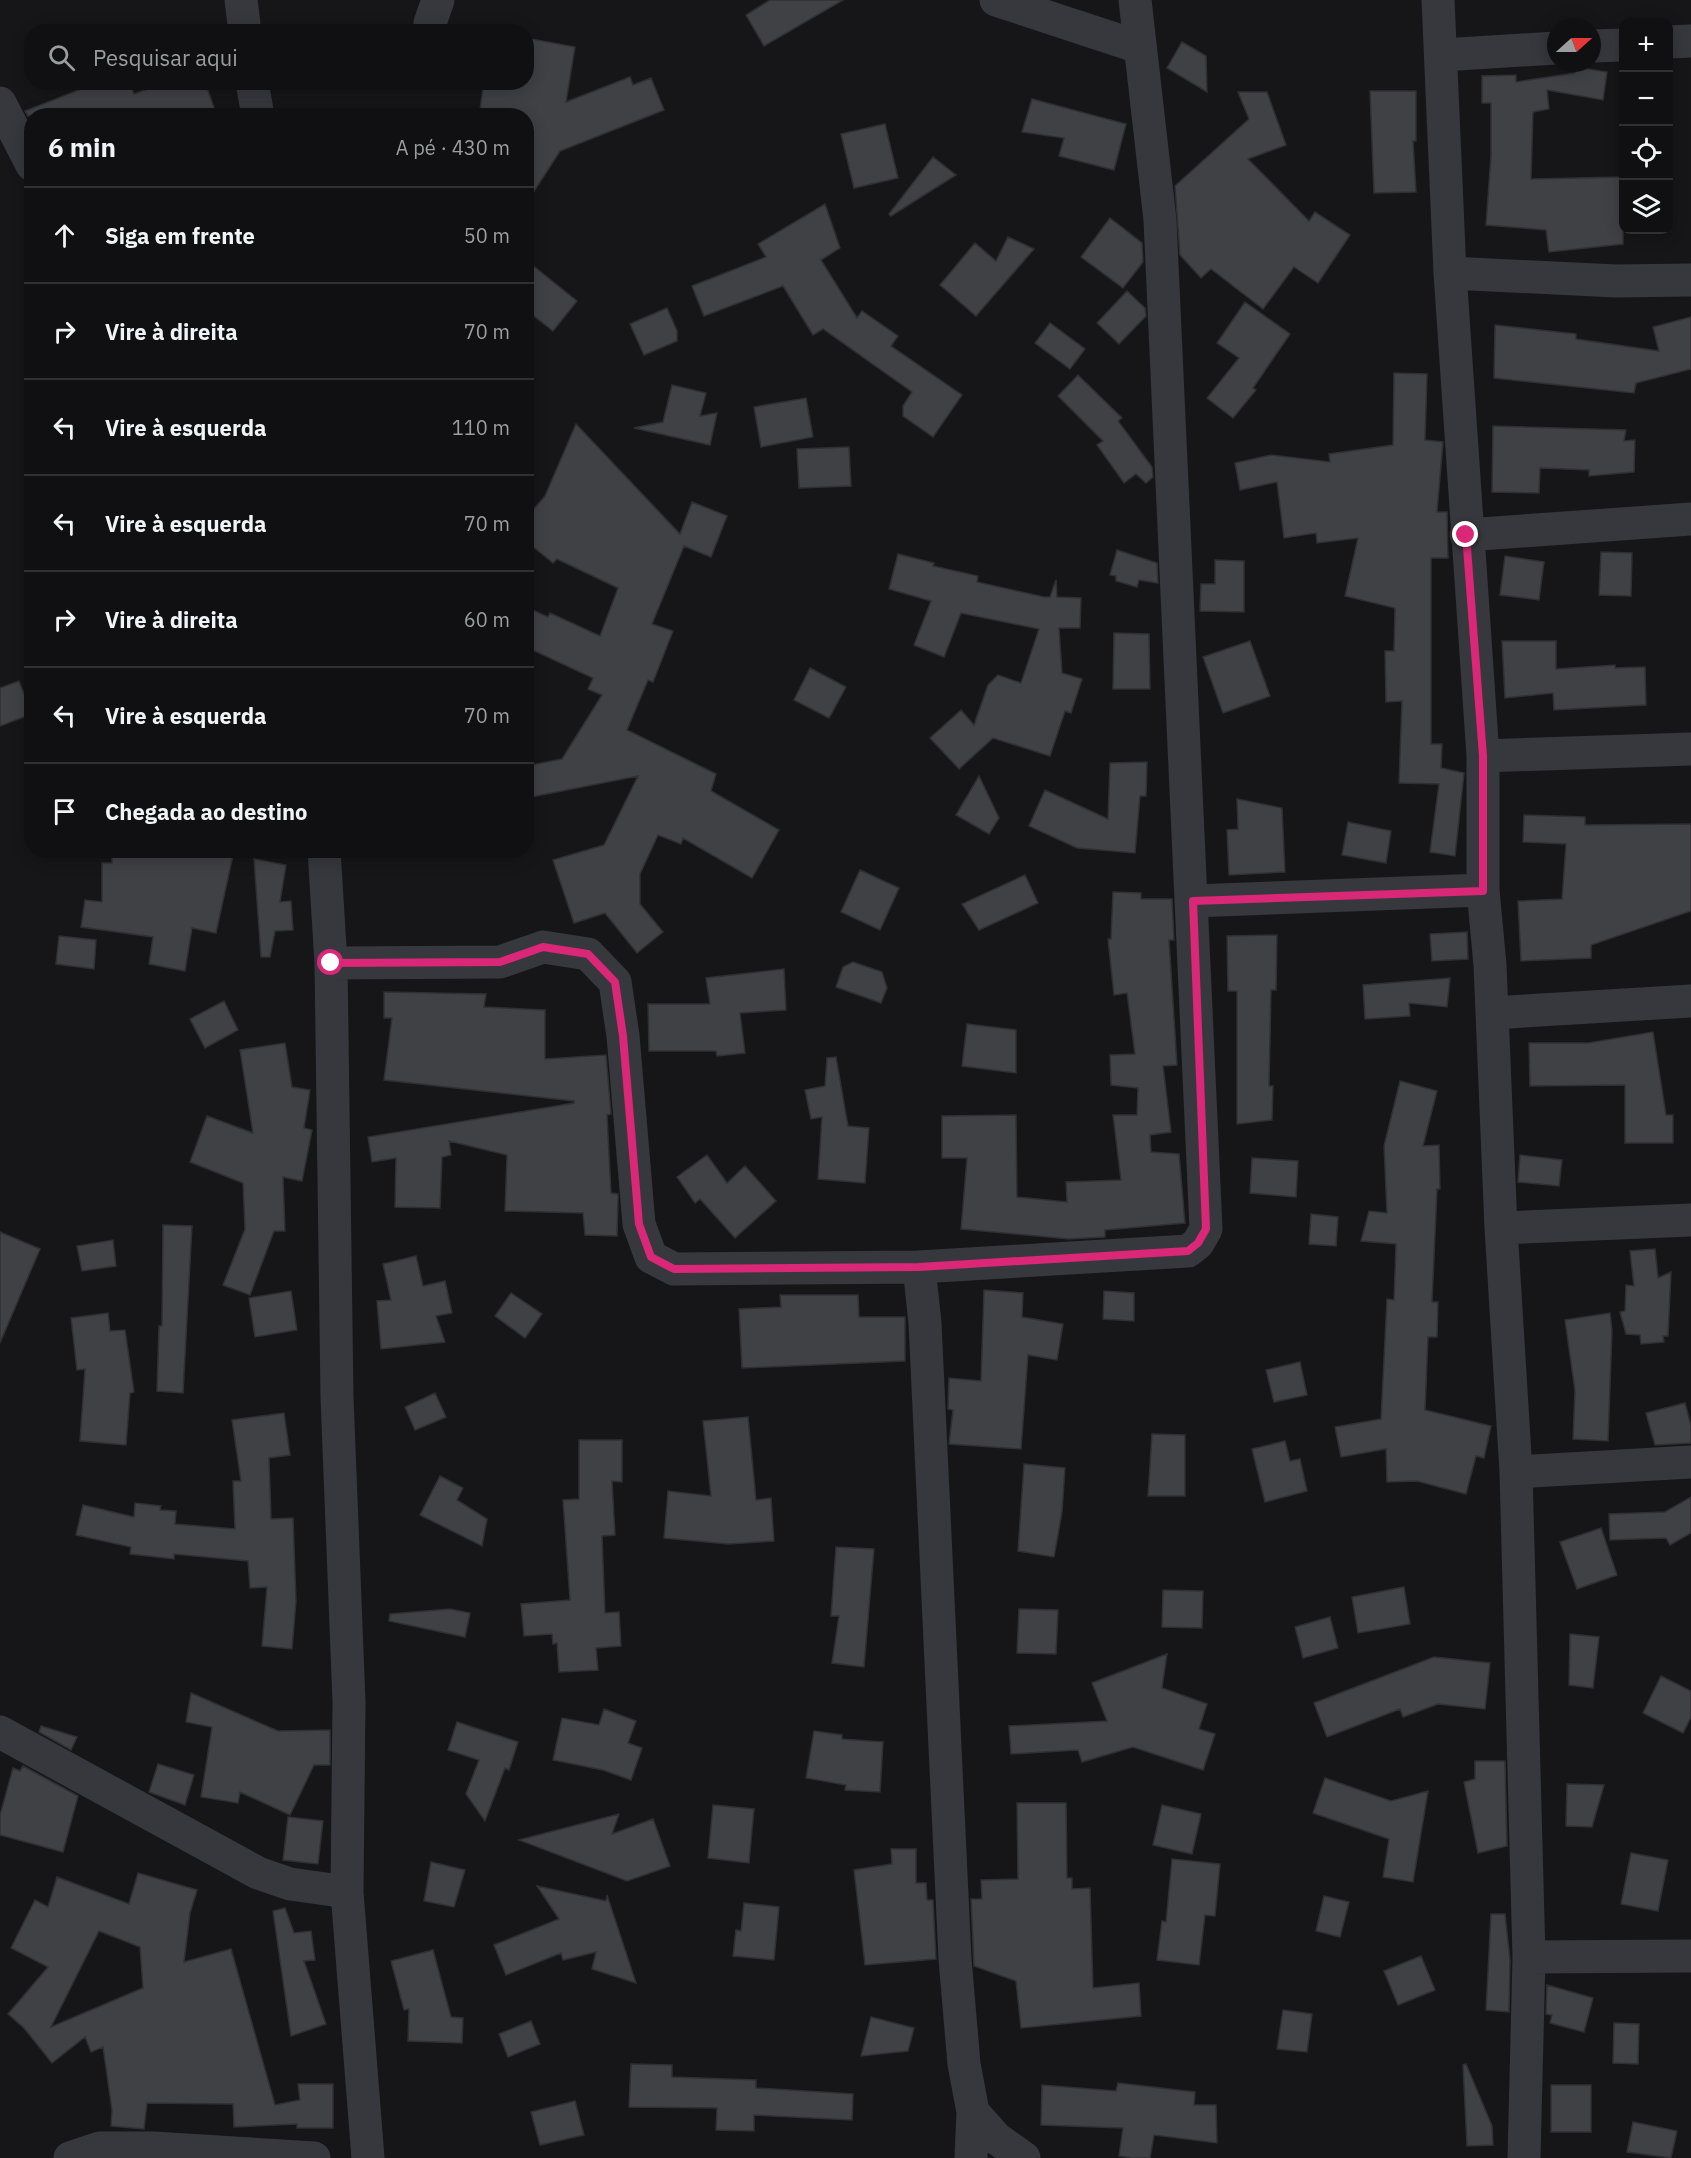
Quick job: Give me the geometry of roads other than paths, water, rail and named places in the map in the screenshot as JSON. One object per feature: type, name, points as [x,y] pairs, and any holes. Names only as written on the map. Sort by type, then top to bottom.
[{"type":"street","points":[[241,0],[244,24]]},
{"type":"street","points":[[996,0],[1139,47]]},
{"type":"street","points":[[331,963],[500,962],[543,947],[588,954],[615,982],[623,1036],[639,1224],[651,1257],[674,1269],[919,1267],[1188,1251],[1198,1243],[1206,1229],[1193,901],[1160,220],[1135,0]]},
{"type":"street","points":[[1438,0],[1450,273],[1466,535],[1483,756],[1483,891],[1492,1013],[1501,1228],[1516,1472],[1528,1957],[1524,2158]]},
{"type":"street","points":[[1673,42],[1691,41]]},
{"type":"street","points":[[1601,46],[1619,45]]},
{"type":"street","points":[[1442,55],[1547,49]]},
{"type":"street","points":[[253,90],[257,108]]},
{"type":"street","points":[[0,103],[24,150]]},
{"type":"street","points":[[1450,273],[1616,281],[1691,280]]},
{"type":"street","points":[[1466,535],[1691,519]]},
{"type":"street","points":[[1483,756],[1691,749]]},
{"type":"street","points":[[324,858],[331,963],[337,1398],[349,1702],[347,1892],[368,2158]]},
{"type":"street","points":[[1193,901],[1483,891]]},
{"type":"street","points":[[1492,1013],[1691,1001]]},
{"type":"street","points":[[1501,1228],[1691,1220]]},
{"type":"street","points":[[919,1267],[925,1323],[955,1959],[964,2064],[973,2112],[971,2158]]},
{"type":"street","points":[[1516,1472],[1691,1462]]},
{"type":"street","points":[[3,1743],[258,1873],[290,1884],[347,1892]]},
{"type":"street","points":[[1528,1957],[1691,1956]]},
{"type":"street","points":[[973,2112],[996,2138],[1024,2158]]},
{"type":"street","points":[[70,2158],[100,2148],[153,2148],[314,2158]]}]
